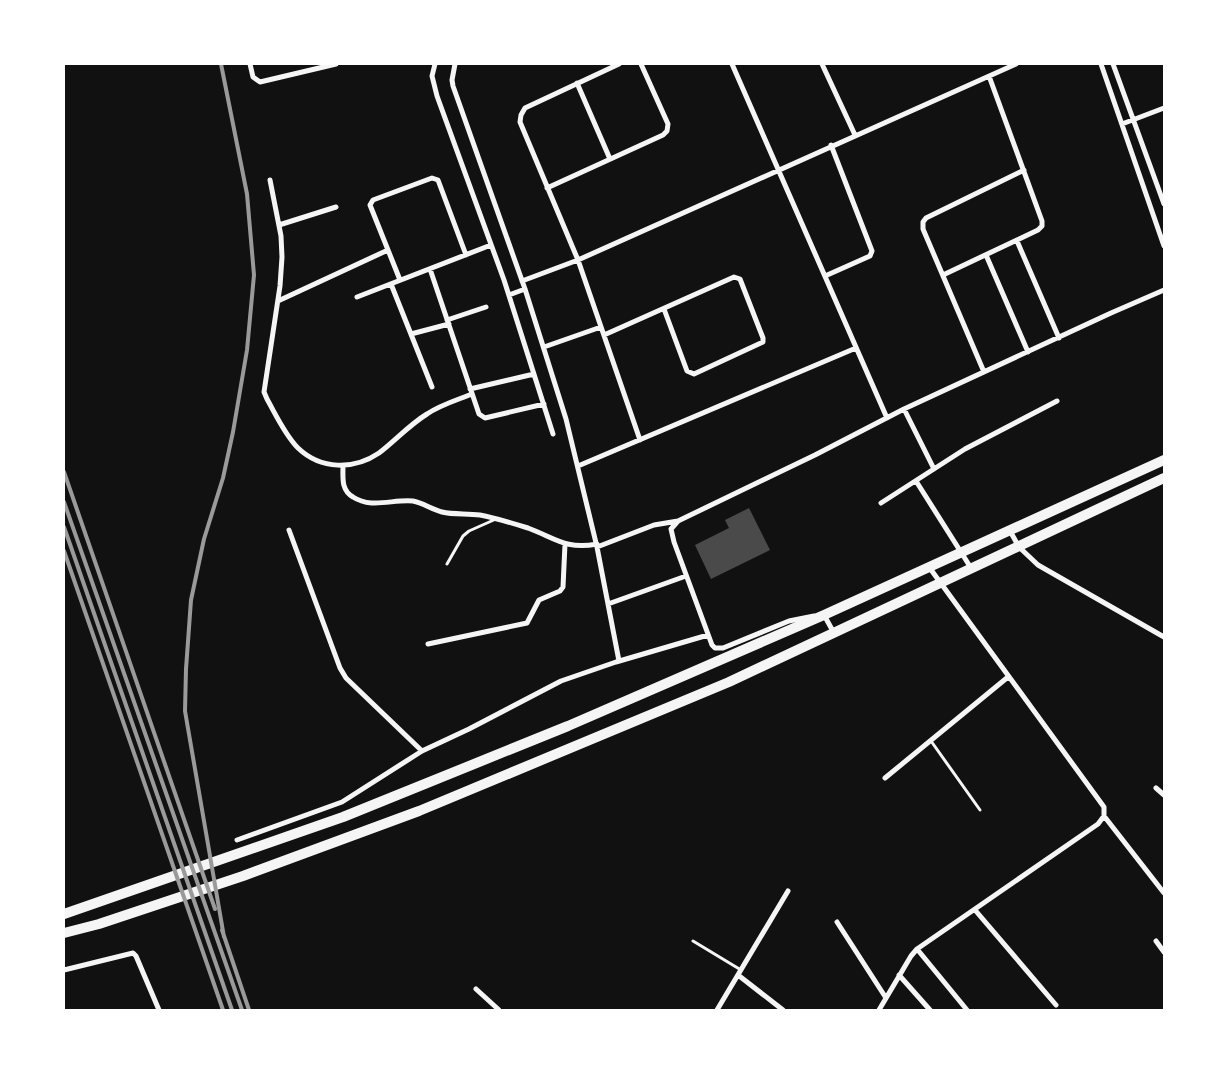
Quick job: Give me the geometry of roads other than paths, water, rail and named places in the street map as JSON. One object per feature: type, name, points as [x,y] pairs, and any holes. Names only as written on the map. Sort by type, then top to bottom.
[{"type":"main road","points":[[64,914],[343,817],[568,726],[824,615],[1164,460]]},
{"type":"main road","points":[[64,933],[99,924],[226,882],[419,811],[756,670],[1164,478]]},
{"type":"street","points":[[250,64],[253,77],[260,82],[335,64]]},
{"type":"street","points":[[435,64],[432,76],[434,85],[511,294],[534,374],[554,434]]},
{"type":"street","points":[[454,64],[453,86],[522,281],[566,419],[578,466],[619,662]]},
{"type":"street","points":[[618,64],[525,108],[520,115],[520,122],[578,260],[640,440]]},
{"type":"street","points":[[547,188],[668,131],[668,124],[641,64]]},
{"type":"street","points":[[732,64],[887,418]]},
{"type":"street","points":[[822,64],[855,135]]},
{"type":"street","points":[[522,281],[578,260],[831,145],[1016,64]]},
{"type":"street","points":[[1100,64],[1164,246]]},
{"type":"street","points":[[1113,64],[1164,200],[1149,202]]},
{"type":"street","points":[[943,276],[1017,241],[1042,226],[1042,221],[1024,170],[989,76]]},
{"type":"street","points":[[577,83],[610,159]]},
{"type":"street","points":[[1122,124],[1164,108]]},
{"type":"street","points":[[825,276],[870,256],[872,251],[831,145]]},
{"type":"street","points":[[984,372],[923,229],[923,222],[926,218],[1024,170]]},
{"type":"street","points":[[400,280],[370,205],[371,202],[432,178],[438,180],[466,255]]},
{"type":"street","points":[[270,180],[279,226],[282,257],[278,301],[264,386],[266,400],[290,439],[298,448],[316,460],[343,466],[363,462],[381,451],[425,415],[471,391],[534,374]]},
{"type":"street","points":[[279,226],[336,206]]},
{"type":"street","points":[[1017,241],[1059,338]]},
{"type":"street","points":[[357,297],[492,245]]},
{"type":"street","points":[[278,301],[388,250]]},
{"type":"street","points":[[986,255],[1028,352]]},
{"type":"street","points":[[430,269],[479,414],[485,418],[544,404]]},
{"type":"street","points":[[604,335],[734,277],[740,279],[764,338],[763,342],[694,374],[690,374],[687,371],[664,309]]},
{"type":"street","points":[[390,284],[432,387]]},
{"type":"street","points":[[511,294],[524,289]]},
{"type":"street","points":[[343,466],[342,481],[344,487],[348,493],[360,500],[376,503],[410,501],[424,504],[442,512],[477,514],[496,519],[528,528],[565,544],[583,547],[595,545],[654,525],[678,520],[815,455],[904,409],[1164,290]]},
{"type":"street","points":[[411,334],[486,307]]},
{"type":"street","points":[[544,347],[602,327]]},
{"type":"street","points":[[578,466],[856,348]]},
{"type":"street","points":[[882,503],[965,449],[1057,401]]},
{"type":"street","points":[[904,409],[934,469]]},
{"type":"street","points":[[916,481],[972,568]]},
{"type":"street","points":[[678,520],[671,529],[674,542],[708,635],[715,648],[723,648],[789,621],[824,615],[834,634]]},
{"type":"street","points":[[289,530],[340,668],[346,678],[422,751]]},
{"type":"street","points":[[1009,530],[1019,547],[1038,564],[1164,636]]},
{"type":"street","points":[[428,644],[527,624],[539,600],[560,591],[563,587],[565,544]]},
{"type":"street","points":[[879,1010],[917,949],[1098,824],[1104,816],[1104,807],[929,567]]},
{"type":"street","points":[[608,604],[686,576]]},
{"type":"street","points":[[237,840],[342,802],[422,751],[470,729],[561,681],[708,635]]},
{"type":"street","points":[[885,778],[1008,677]]},
{"type":"street","points":[[1156,788],[1164,795]]},
{"type":"street","points":[[1104,816],[1164,893]]},
{"type":"street","points":[[717,1010],[788,891]]},
{"type":"street","points":[[974,910],[1056,1005]]},
{"type":"street","points":[[837,922],[886,998]]},
{"type":"street","points":[[1156,941],[1164,952]]},
{"type":"street","points":[[917,949],[968,1010]]},
{"type":"street","points":[[64,970],[133,953],[159,1010]]},
{"type":"street","points":[[739,973],[783,1010]]},
{"type":"street","points":[[900,975],[930,1010]]},
{"type":"street","points":[[476,988],[499,1010]]},
{"type":"lane","points":[[447,564],[463,536],[469,531],[496,519]]},
{"type":"lane","points":[[931,741],[980,810]]},
{"type":"lane","points":[[693,941],[739,973]]},
{"type":"railway","points":[[221,64],[247,194],[254,275],[247,350],[233,432],[223,478],[204,539],[191,600],[185,711],[224,937]]},
{"type":"railway","points":[[64,472],[215,909]]},
{"type":"railway","points":[[64,502],[242,1010]]},
{"type":"railway","points":[[64,527],[232,1010]]},
{"type":"railway","points":[[64,551],[223,1010]]},
{"type":"railway","points":[[222,930],[249,1010]]}]
